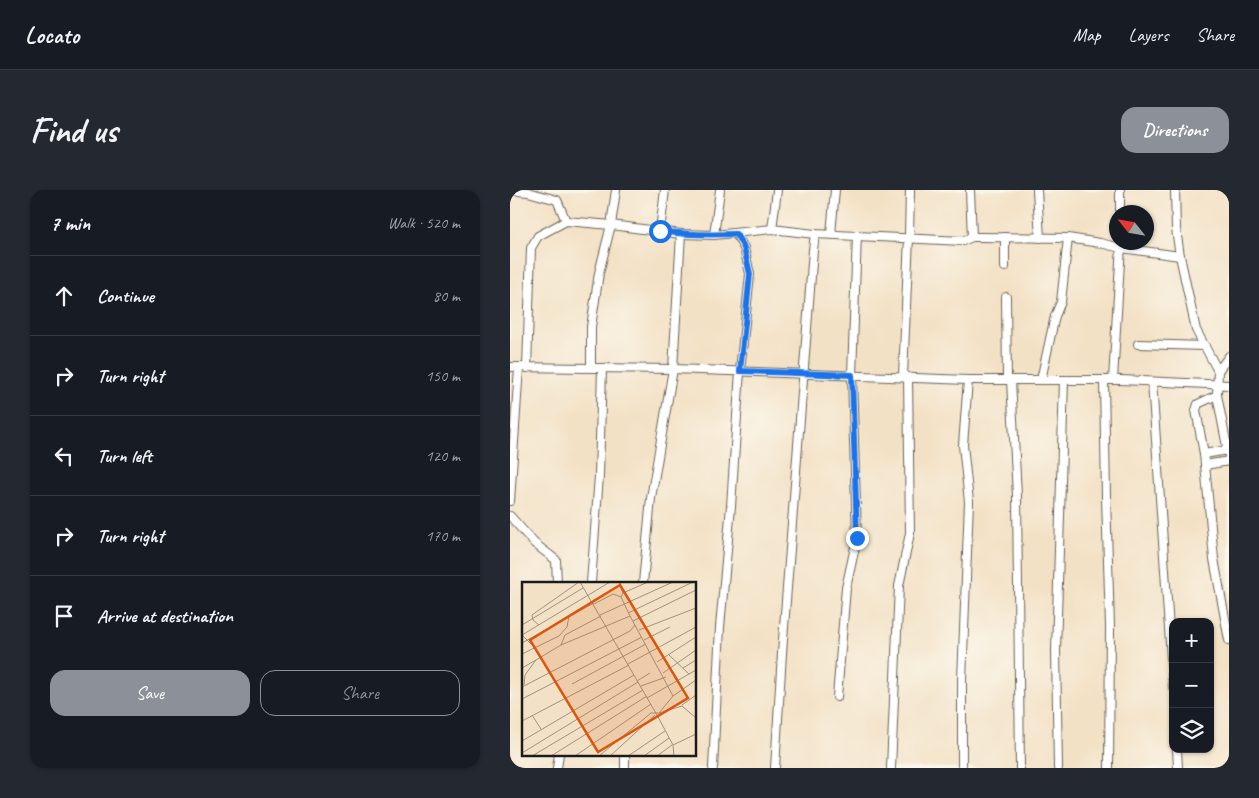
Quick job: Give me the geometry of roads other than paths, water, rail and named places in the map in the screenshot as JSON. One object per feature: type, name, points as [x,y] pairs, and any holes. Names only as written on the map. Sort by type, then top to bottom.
[{"type":"street","points":[[510,190],[527,191],[556,200]]},
{"type":"street","points":[[556,190],[556,200],[566,221]]},
{"type":"street","points":[[591,368],[591,327],[599,273],[611,225],[616,190]]},
{"type":"street","points":[[660,231],[665,190]]},
{"type":"street","points":[[714,235],[720,190]]},
{"type":"street","points":[[772,229],[777,190]]},
{"type":"street","points":[[831,234],[835,190]]},
{"type":"street","points":[[891,768],[899,586],[910,533],[905,377],[910,190]]},
{"type":"street","points":[[970,190],[972,237]]},
{"type":"street","points":[[1037,190],[1040,238]]},
{"type":"street","points":[[1120,190],[1120,205]]},
{"type":"street","points":[[1175,190],[1176,229],[1180,256],[1196,330],[1218,371],[1217,395],[1229,456]]},
{"type":"street","points":[[510,501],[523,367],[531,248],[538,236],[566,221],[681,234],[736,234],[772,229],[815,234],[963,241],[972,237],[1068,238],[1109,243]]},
{"type":"street","points":[[642,582],[651,498],[673,369],[681,234]]},
{"type":"street","points":[[713,768],[720,626],[731,506],[740,371],[750,274],[744,248],[736,234]]},
{"type":"street","points":[[775,768],[782,653],[815,234]]},
{"type":"street","points":[[837,697],[846,588],[857,538],[852,375],[857,235]]},
{"type":"street","points":[[1005,237],[1005,267]]},
{"type":"street","points":[[1041,380],[1055,316],[1061,302],[1068,238]]},
{"type":"street","points":[[1114,380],[1121,250]]},
{"type":"street","points":[[1148,250],[1180,256]]},
{"type":"street","points":[[1006,297],[1009,380],[1017,496],[1020,768]]},
{"type":"street","points":[[1138,344],[1205,346]]},
{"type":"street","points":[[1218,371],[1229,357]]},
{"type":"street","points":[[510,367],[673,369],[968,380],[1114,380],[1229,385]]},
{"type":"street","points":[[591,582],[599,476],[602,368]]},
{"type":"street","points":[[962,768],[962,680],[968,502],[963,445],[968,380]]},
{"type":"street","points":[[1058,768],[1056,651],[1064,380]]},
{"type":"street","points":[[1104,380],[1110,626],[1109,768]]},
{"type":"street","points":[[1152,382],[1171,663]]},
{"type":"street","points":[[1217,395],[1198,404],[1196,410],[1204,454],[1214,559],[1229,640]]},
{"type":"street","points":[[1204,454],[1229,456]]},
{"type":"street","points":[[1205,465],[1229,456]]},
{"type":"street","points":[[510,516],[534,543],[556,560],[557,582]]},
{"type":"street","points":[[1177,753],[1178,768]]}]
